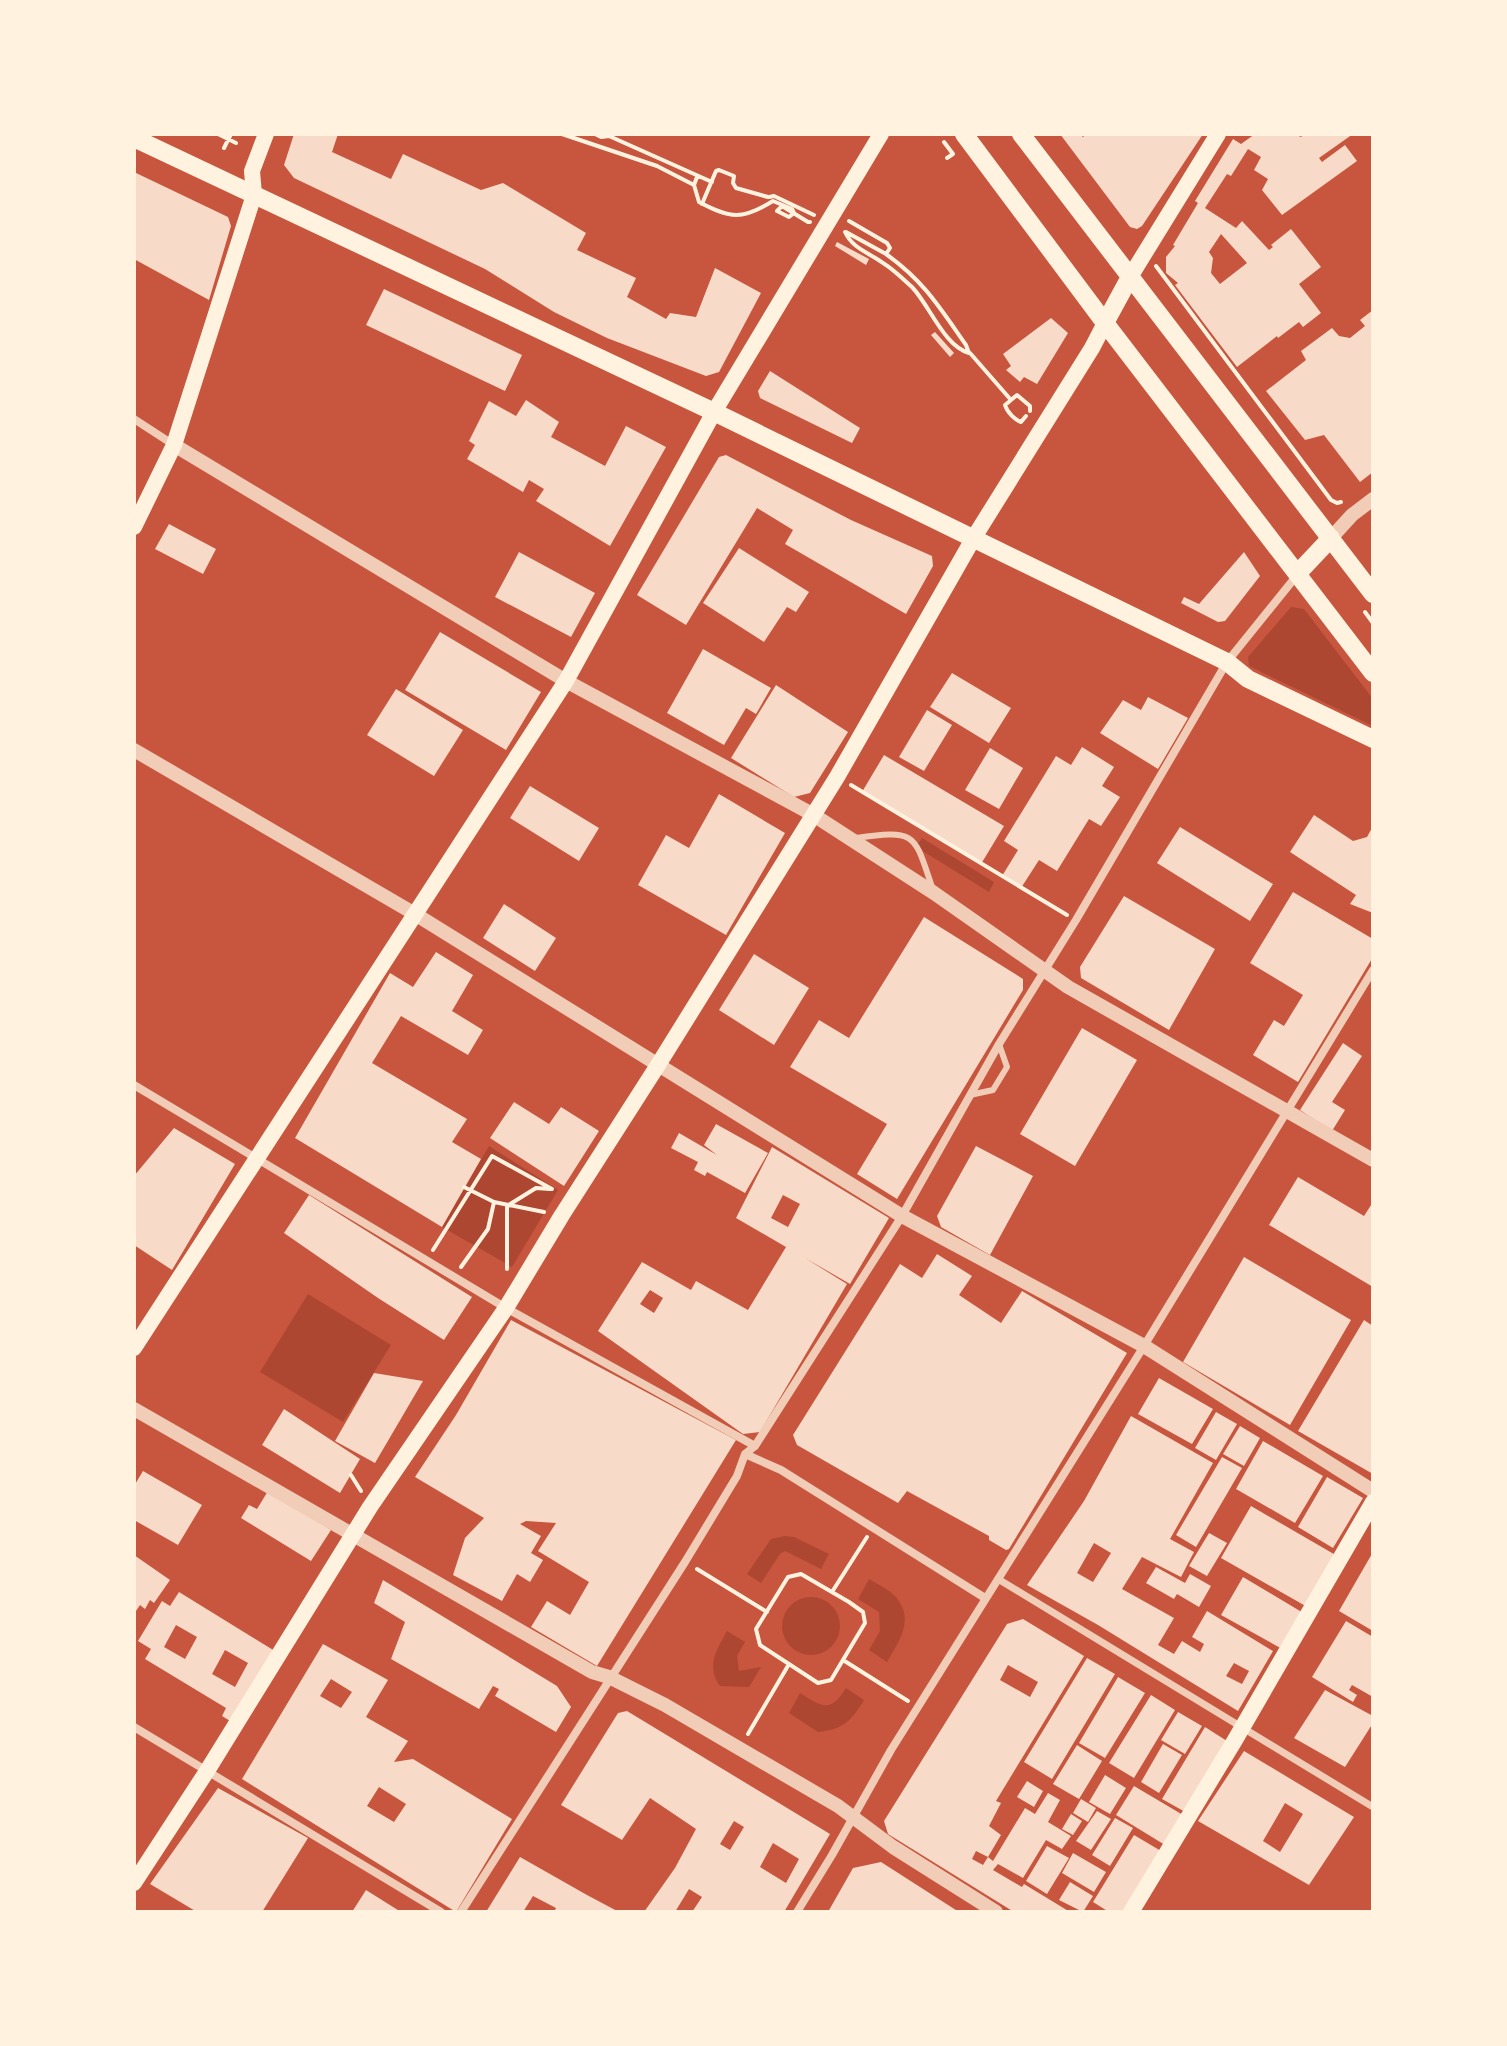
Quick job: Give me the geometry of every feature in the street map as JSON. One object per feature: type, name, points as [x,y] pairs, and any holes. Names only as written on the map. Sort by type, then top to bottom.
[{"type":"main road","points":[[134,527],[174,445],[254,195],[252,171],[266,134]]},
{"type":"main road","points":[[134,1348],[566,681],[714,412],[881,134]]},
{"type":"main road","points":[[964,134],[1373,673]]},
{"type":"main road","points":[[1021,134],[1373,594]]},
{"type":"main road","points":[[134,1883],[370,1507],[506,1308],[837,777],[973,539],[1092,348],[1130,277],[1218,134]]},
{"type":"main road","points":[[134,138],[714,412],[1227,662],[1248,679],[1373,739]]},
{"type":"main road","points":[[227,182],[241,180],[252,171]]},
{"type":"main road","points":[[1298,573],[1331,538]]},
{"type":"main road","points":[[1131,1912],[1373,1502]]},
{"type":"street","points":[[134,419],[566,681],[812,814],[934,893],[1068,987],[1373,1160]]},
{"type":"street","points":[[1331,538],[1352,515],[1373,499]]},
{"type":"street","points":[[461,1912],[685,1562],[737,1476],[745,1454],[755,1446],[902,1216],[999,1044],[1076,920],[1227,662],[1298,573]]},
{"type":"street","points":[[134,750],[415,914],[902,1216],[1144,1346],[1373,1491]]},
{"type":"street","points":[[797,1912],[917,1707],[1144,1346],[1373,970]]},
{"type":"street","points":[[134,1085],[506,1308],[755,1446]]},
{"type":"street","points":[[134,1409],[592,1672],[609,1677],[665,1705],[852,1817],[893,1847],[996,1912]]},
{"type":"street","points":[[745,1454],[781,1470],[985,1598]]},
{"type":"street","points":[[998,1579],[1373,1807]]},
{"type":"street","points":[[134,1727],[441,1912]]},
{"type":"lane","points":[[849,839],[892,833],[906,835],[917,844],[934,893]]},
{"type":"lane","points":[[970,1095],[993,1090],[1007,1067],[999,1044]]},
{"type":"path","points":[[218,134],[230,137],[236,143]]},
{"type":"path","points":[[562,134],[657,166],[694,185],[702,204],[726,215],[738,217],[756,212],[773,201]]},
{"type":"path","points":[[595,134],[609,136],[712,182]]},
{"type":"path","points":[[224,148],[230,137]]},
{"type":"path","points":[[944,142],[953,154],[947,158]]},
{"type":"path","points":[[702,204],[719,170],[734,176],[736,188],[769,197],[792,209],[794,213],[789,217],[779,213],[777,211],[782,206],[791,211],[800,216],[808,222],[812,223]]},
{"type":"path","points":[[694,185],[697,177]]},
{"type":"path","points":[[849,221],[887,243],[890,248],[886,254],[922,283],[969,353],[1011,400]]},
{"type":"path","points":[[845,232],[851,244],[884,263],[913,288],[933,313],[938,325],[960,350],[969,353]]},
{"type":"path","points":[[1156,267],[1331,500],[1337,503]]},
{"type":"path","points":[[1017,421],[1005,405],[1021,395],[1030,406]]},
{"type":"path","points":[[837,777],[1076,920]]},
{"type":"path","points":[[428,1259],[492,1156],[552,1189]]},
{"type":"path","points":[[464,1187],[507,1206],[562,1215]]},
{"type":"path","points":[[507,1206],[536,1188]]},
{"type":"path","points":[[454,1275],[488,1229],[494,1202]]},
{"type":"path","points":[[506,1308],[507,1206]]},
{"type":"path","points":[[832,1592],[855,1554]]},
{"type":"path","points":[[685,1562],[767,1612]]},
{"type":"path","points":[[801,1574],[863,1612],[865,1623],[831,1680],[818,1683],[760,1645],[756,1629],[767,1612],[788,1577],[801,1574]]},
{"type":"path","points":[[843,1660],[917,1707]]},
{"type":"path","points":[[739,1749],[789,1664]]},
{"type":"shaded area","points":[[1291,607],[1304,609],[1373,699],[1373,726],[1249,666],[1248,657]]},
{"type":"shaded area","points":[[922,838],[994,882],[989,892],[916,847]]},
{"type":"shaded area","points":[[489,1146],[558,1190],[512,1267],[442,1227]]},
{"type":"shaded area","points":[[308,1294],[391,1345],[343,1422],[260,1372]]},
{"type":"shaded area","points":[[794,1537],[829,1554],[821,1569],[785,1551],[761,1583],[747,1574],[771,1539]]},
{"type":"shaded area","points":[[869,1579],[893,1594],[904,1614],[903,1630],[887,1662],[869,1650],[880,1631],[879,1612],[858,1599]]},
{"type":"shaded area","points":[[811,1597],[832,1605],[840,1626],[832,1647],[811,1655],[790,1647],[782,1626],[790,1605]]},
{"type":"shaded area","points":[[727,1631],[745,1642],[737,1656],[739,1671],[761,1667],[749,1687],[720,1686],[716,1679],[714,1658]]},
{"type":"shaded area","points":[[846,1688],[864,1700],[851,1718],[840,1726],[818,1732],[789,1713],[800,1693],[826,1705],[836,1701]]},
{"type":"building","points":[[294,134],[338,134],[332,152],[391,179],[403,154],[481,190],[503,183],[586,233],[577,250],[636,278],[627,297],[666,319],[670,313],[696,317],[715,268],[761,293],[719,372],[706,376],[607,338],[554,312],[485,269],[294,178],[284,165]]},
{"type":"building","points":[[1060,134],[1080,134],[1083,137],[1087,134],[1203,134],[1137,229],[1130,227]]},
{"type":"building","points":[[1255,134],[1298,134],[1300,137],[1308,134],[1353,134],[1319,158],[1322,162],[1345,145],[1357,161],[1282,215],[1262,190],[1268,179],[1254,170],[1261,157],[1248,149],[1205,208],[1236,228],[1242,221],[1269,250],[1291,229],[1321,267],[1299,284],[1321,313],[1303,327],[1299,322],[1277,336],[1237,367],[1175,285],[1178,283],[1166,273],[1166,257],[1198,203],[1195,201],[1233,139],[1241,144]],"holes":[[[1221,234],[1247,263],[1220,284],[1211,273],[1213,258],[1209,252]]]},
{"type":"building","points":[[134,172],[228,217],[231,226],[209,300],[134,259]]},
{"type":"building","points":[[837,242],[869,259],[866,265],[835,246]]},
{"type":"building","points":[[384,289],[522,355],[505,391],[366,325]]},
{"type":"building","points":[[1373,310],[1373,472],[1360,482],[1324,435],[1305,440],[1266,391],[1306,360],[1301,351],[1332,328],[1339,336],[1350,338],[1365,326],[1360,320]]},
{"type":"building","points":[[1051,318],[1068,333],[1037,384],[1024,377],[1020,382],[1006,370],[1011,366],[1003,354]]},
{"type":"building","points":[[935,332],[954,353],[950,357],[931,335]]},
{"type":"building","points":[[770,371],[860,428],[852,443],[760,398],[758,391]]},
{"type":"building","points":[[526,400],[559,422],[551,437],[605,466],[626,426],[666,447],[610,546],[536,501],[544,489],[529,480],[523,492],[467,459],[475,445],[469,441],[489,401],[516,416]]},
{"type":"building","points":[[726,455],[851,520],[932,556],[933,566],[906,614],[785,544],[793,530],[757,508],[686,625],[637,595],[719,457]]},
{"type":"building","points":[[169,524],[216,549],[203,574],[155,549]]},
{"type":"building","points":[[739,548],[809,592],[796,612],[787,607],[764,642],[703,603]]},
{"type":"building","points":[[519,552],[595,593],[571,637],[495,597]]},
{"type":"building","points":[[1244,552],[1260,576],[1225,621],[1218,622],[1181,603],[1184,597],[1199,604]]},
{"type":"building","points":[[440,632],[541,692],[506,750],[405,690]]},
{"type":"building","points":[[703,649],[771,688],[756,714],[746,708],[724,745],[667,713]]},
{"type":"building","points":[[952,673],[1011,708],[989,743],[930,707]]},
{"type":"building","points":[[776,685],[848,732],[810,793],[794,797],[731,758]]},
{"type":"building","points":[[396,689],[463,730],[434,776],[367,735]]},
{"type":"building","points":[[1148,697],[1188,718],[1158,769],[1100,733],[1123,700],[1141,710]]},
{"type":"building","points":[[927,710],[952,725],[924,771],[899,757]]},
{"type":"building","points":[[1082,747],[1114,767],[1102,786],[1120,797],[1101,826],[1089,819],[1057,871],[1039,860],[1021,888],[1002,876],[1018,850],[1004,841],[1056,756],[1071,765]]},
{"type":"building","points":[[990,748],[1023,768],[999,809],[965,790]]},
{"type":"building","points":[[884,755],[1004,826],[981,864],[862,792]]},
{"type":"building","points":[[530,786],[599,828],[579,861],[510,818]]},
{"type":"building","points":[[719,794],[785,833],[726,935],[638,885],[666,835],[689,848]]},
{"type":"building","points":[[1314,815],[1353,841],[1367,837],[1373,826],[1373,913],[1350,904],[1356,895],[1290,852]]},
{"type":"building","points":[[1180,827],[1273,884],[1250,921],[1157,863]]},
{"type":"building","points":[[1293,892],[1373,939],[1373,957],[1298,1082],[1253,1055],[1274,1020],[1284,1026],[1303,995],[1250,963]]},
{"type":"building","points":[[1124,896],[1215,949],[1169,1030],[1081,978],[1080,967]]},
{"type":"building","points":[[504,904],[556,938],[535,971],[483,938]]},
{"type":"building","points":[[924,917],[1023,979],[1023,990],[897,1199],[857,1174],[887,1124],[790,1067],[819,1020],[849,1038]]},
{"type":"building","points":[[436,952],[473,975],[452,1011],[483,1030],[468,1055],[401,1016],[372,1063],[467,1119],[452,1142],[481,1159],[442,1227],[295,1138],[390,973],[413,987]]},
{"type":"building","points":[[754,954],[809,988],[774,1045],[719,1010]]},
{"type":"building","points":[[1082,1028],[1137,1060],[1075,1166],[1020,1134]]},
{"type":"building","points":[[1343,1043],[1362,1056],[1332,1102],[1345,1110],[1332,1131],[1300,1110]]},
{"type":"building","points":[[514,1102],[549,1124],[561,1107],[599,1131],[564,1186],[490,1138]]},
{"type":"building","points":[[716,1124],[768,1153],[745,1193],[707,1172],[705,1176],[694,1170],[698,1162],[671,1148],[679,1133],[717,1155],[704,1145]]},
{"type":"building","points":[[174,1128],[235,1164],[172,1270],[134,1245],[134,1176]]},
{"type":"building","points":[[976,1146],[1033,1176],[990,1255],[941,1227],[937,1216]]},
{"type":"building","points":[[772,1147],[889,1218],[850,1284],[805,1258],[847,1284],[760,1432],[743,1434],[598,1331],[642,1262],[691,1290],[696,1281],[748,1310],[786,1247],[736,1218]],"holes":[[[783,1195],[800,1204],[788,1227],[771,1218]],[[650,1290],[663,1298],[654,1313],[640,1304]]]},
{"type":"building","points":[[1298,1177],[1364,1216],[1373,1202],[1373,1287],[1269,1225]]},
{"type":"building","points":[[309,1195],[472,1297],[444,1340],[284,1233]]},
{"type":"building","points":[[937,1254],[972,1276],[959,1295],[1001,1323],[1022,1291],[1127,1353],[1006,1550],[989,1540],[989,1536],[907,1491],[898,1503],[797,1445],[793,1435],[900,1264],[922,1278]]},
{"type":"building","points":[[1244,1257],[1351,1320],[1290,1425],[1183,1362]]},
{"type":"building","points":[[511,1320],[736,1440],[597,1666],[531,1627],[547,1601],[570,1615],[589,1582],[538,1551],[556,1523],[526,1521],[520,1524],[541,1536],[531,1553],[543,1560],[530,1582],[517,1574],[502,1601],[453,1575],[465,1538],[484,1518],[415,1477],[456,1415]]},
{"type":"building","points":[[1364,1320],[1373,1326],[1373,1474],[1298,1431]]},
{"type":"building","points":[[374,1373],[423,1381],[375,1463],[335,1441]]},
{"type":"building","points":[[1159,1378],[1213,1409],[1192,1444],[1138,1414]]},
{"type":"building","points":[[284,1409],[360,1459],[340,1493],[262,1445]]},
{"type":"building","points":[[1216,1412],[1237,1424],[1216,1460],[1195,1448]]},
{"type":"building","points":[[1131,1416],[1213,1463],[1170,1539],[1194,1552],[1181,1577],[1142,1557],[1122,1589],[1174,1618],[1158,1645],[1174,1654],[1182,1641],[1200,1652],[1204,1644],[1192,1637],[1207,1611],[1273,1651],[1238,1711],[1027,1585],[1084,1501]],"holes":[[[1094,1543],[1111,1553],[1093,1582],[1077,1573]],[[1234,1663],[1249,1671],[1242,1684],[1226,1676]]]},
{"type":"building","points":[[1240,1426],[1260,1438],[1244,1466],[1223,1454]]},
{"type":"building","points":[[1263,1441],[1323,1476],[1295,1523],[1236,1489]]},
{"type":"building","points":[[1222,1457],[1242,1468],[1196,1547],[1176,1535]]},
{"type":"building","points":[[143,1471],[202,1505],[178,1545],[134,1520],[134,1486]]},
{"type":"building","points":[[1327,1477],[1363,1498],[1333,1548],[1298,1527]]},
{"type":"building","points":[[268,1491],[331,1530],[311,1561],[241,1518],[249,1505],[257,1509]]},
{"type":"building","points":[[1251,1506],[1339,1557],[1309,1608],[1221,1558]]},
{"type":"building","points":[[1209,1533],[1227,1543],[1207,1576],[1189,1566]]},
{"type":"building","points":[[1373,1552],[1373,1631],[1339,1611]]},
{"type":"building","points":[[134,1555],[170,1580],[154,1603],[150,1600],[145,1609],[140,1605],[134,1614]]},
{"type":"building","points":[[1156,1567],[1185,1583],[1190,1574],[1211,1586],[1199,1607],[1177,1594],[1174,1599],[1146,1583]]},
{"type":"building","points":[[1243,1577],[1305,1614],[1284,1650],[1221,1615]]},
{"type":"building","points":[[383,1580],[557,1686],[571,1707],[556,1732],[495,1696],[499,1689],[493,1686],[479,1709],[391,1659],[405,1622],[374,1603]]},
{"type":"building","points":[[179,1592],[283,1656],[240,1727],[222,1716],[226,1708],[145,1659],[151,1649],[138,1641],[162,1601],[170,1606]],"holes":[[[176,1625],[197,1637],[185,1659],[164,1647]],[[225,1650],[248,1663],[235,1687],[212,1674]]]},
{"type":"building","points":[[1023,1619],[1084,1656],[996,1801],[1001,1803],[989,1826],[1001,1835],[988,1857],[993,1861],[1025,1808],[1035,1814],[1048,1793],[1060,1800],[1048,1822],[1071,1836],[1062,1849],[1046,1840],[1023,1878],[998,1864],[993,1870],[1022,1887],[1024,1884],[1070,1912],[1014,1912],[888,1834],[884,1821],[1007,1624]],"holes":[[[1008,1665],[1038,1682],[1030,1697],[1000,1680]],[[976,1851],[988,1857],[983,1865],[972,1859]]]},
{"type":"building","points":[[1346,1621],[1373,1637],[1373,1697],[1352,1685],[1349,1690],[1357,1695],[1353,1702],[1312,1677]]},
{"type":"building","points":[[323,1644],[388,1680],[366,1717],[408,1741],[394,1762],[413,1759],[512,1819],[456,1912],[242,1779]],"holes":[[[331,1679],[352,1692],[341,1708],[320,1696]],[[379,1787],[406,1804],[394,1822],[367,1806]]]},
{"type":"building","points":[[1087,1658],[1115,1674],[1052,1779],[1024,1762]]},
{"type":"building","points":[[1118,1677],[1145,1693],[1105,1758],[1079,1743]]},
{"type":"building","points":[[1325,1690],[1373,1716],[1373,1723],[1345,1767],[1294,1738]]},
{"type":"building","points":[[1151,1695],[1175,1710],[1134,1778],[1109,1763]]},
{"type":"building","points":[[627,1711],[830,1834],[784,1912],[692,1912],[702,1897],[689,1889],[675,1912],[644,1912],[675,1868],[696,1829],[650,1798],[622,1840],[561,1805],[618,1713]],"holes":[[[734,1821],[744,1827],[730,1850],[720,1844]],[[773,1843],[799,1859],[786,1883],[760,1867]]]},
{"type":"building","points":[[1178,1712],[1202,1726],[1185,1754],[1161,1740]]},
{"type":"building","points":[[1205,1727],[1227,1741],[1187,1813],[1162,1799]]},
{"type":"building","points":[[1163,1744],[1182,1755],[1159,1793],[1141,1782]]},
{"type":"building","points":[[1077,1745],[1102,1761],[1079,1799],[1053,1784]]},
{"type":"building","points":[[1244,1751],[1354,1817],[1309,1885],[1198,1821]],"holes":[[[1285,1803],[1303,1814],[1280,1852],[1263,1841]]]},
{"type":"building","points":[[1105,1775],[1126,1788],[1110,1814],[1089,1802]]},
{"type":"building","points":[[1027,1781],[1043,1791],[1034,1807],[1017,1797]]},
{"type":"building","points":[[1134,1786],[1183,1815],[1165,1845],[1116,1815]]},
{"type":"building","points":[[218,1788],[308,1838],[262,1912],[197,1912],[150,1884]]},
{"type":"building","points":[[1081,1799],[1096,1808],[1088,1822],[1073,1813]]},
{"type":"building","points":[[1097,1811],[1111,1819],[1091,1850],[1076,1841]]},
{"type":"building","points":[[1071,1814],[1082,1821],[1073,1835],[1062,1829]]},
{"type":"building","points":[[1115,1818],[1133,1828],[1110,1866],[1092,1855]]},
{"type":"building","points":[[1134,1835],[1161,1851],[1125,1912],[1109,1912],[1093,1902]]},
{"type":"building","points":[[1047,1846],[1069,1858],[1047,1894],[1026,1881]]},
{"type":"building","points":[[1073,1853],[1106,1872],[1094,1892],[1062,1873]]},
{"type":"building","points":[[520,1857],[619,1912],[554,1912],[556,1908],[533,1896],[523,1912],[486,1912]]},
{"type":"building","points":[[881,1862],[959,1912],[828,1912],[853,1868]]},
{"type":"building","points":[[1070,1882],[1093,1896],[1083,1912],[1059,1900]]},
{"type":"building","points":[[366,1890],[401,1912],[352,1912]]}]
